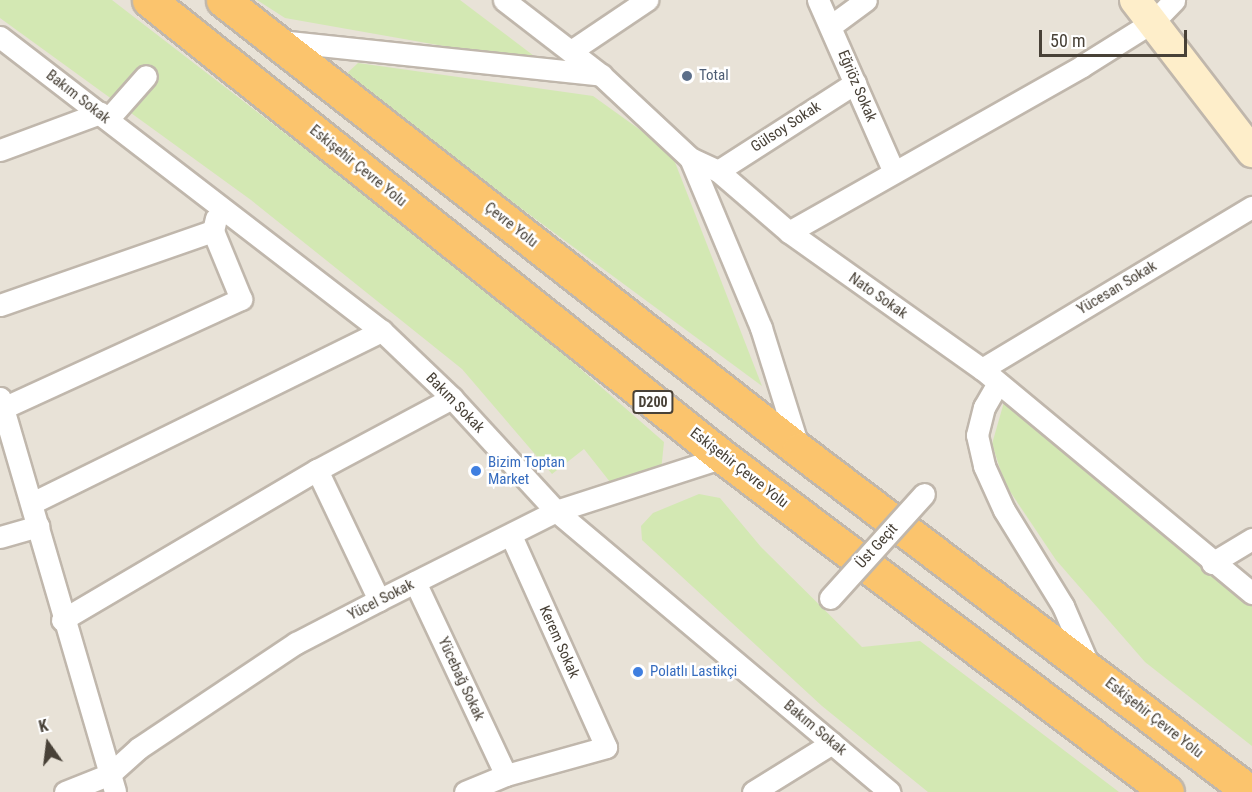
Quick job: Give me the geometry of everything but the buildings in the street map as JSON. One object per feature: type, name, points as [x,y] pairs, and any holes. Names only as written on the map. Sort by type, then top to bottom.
[{"type":"highway","name":"Eskişehir Çevre Yolu","points":[[149,0],[723,457],[1167,792]]},
{"type":"highway","name":"Çevre Yolu","points":[[223,0],[799,450]]},
{"type":"highway","name":"Eskişehir Çevre Yolu","points":[[799,450],[1091,669],[1250,792]]},
{"type":"street","name":"Nato Sokak","points":[[504,0],[602,75],[690,158],[718,171],[789,232],[982,369],[1212,563],[1252,593]]},
{"type":"street","points":[[571,51],[647,0]]},
{"type":"street","name":"Eğriöz Sokak","points":[[818,0],[832,25],[894,172]]},
{"type":"street","points":[[832,25],[866,0]]},
{"type":"street","points":[[789,232],[894,172],[1145,11],[1174,0]]},
{"type":"street","points":[[1145,11],[1252,152]]},
{"type":"street","name":"Bakım Sokak","points":[[0,38],[382,331],[452,398],[556,511],[890,792]]},
{"type":"street","points":[[276,41],[602,75]]},
{"type":"street","points":[[0,150],[104,116],[146,76]]},
{"type":"street","name":"Gülsoy Sokak","points":[[718,171],[855,83]]},
{"type":"street","points":[[690,158],[761,328],[799,450]]},
{"type":"street","name":"Yücesan Sokak","points":[[982,369],[1252,207]]},
{"type":"street","points":[[112,783],[62,620],[32,503],[2,403],[241,299],[213,231],[219,208]]},
{"type":"street","points":[[0,305],[213,231]]},
{"type":"street","points":[[32,503],[382,331]]},
{"type":"street","points":[[998,383],[984,407],[977,435],[984,466],[1004,510],[1063,606],[1091,669]]},
{"type":"street","points":[[62,620],[317,470],[452,398]]},
{"type":"street","name":"Yücel Sokak","points":[[65,792],[112,783],[139,748],[296,643],[379,600],[511,536],[556,511],[723,457]]},
{"type":"street","points":[[317,470],[379,600]]},
{"type":"street","name":"Üst Geçit","points":[[830,598],[924,494]]},
{"type":"street","points":[[0,537],[38,526]]},
{"type":"street","name":"Kerem Sokak","points":[[506,775],[606,747],[511,536]]},
{"type":"street","points":[[1212,563],[1252,539]]},
{"type":"street","name":"Yücebağ Sokak","points":[[415,582],[506,775]]},
{"type":"street","points":[[753,792],[832,742]]},
{"type":"street","points":[[465,792],[506,775]]},
{"type":"shaded area","points":[[0,0],[1252,0],[1252,792],[0,792]]},
{"type":"green space","points":[[0,0],[112,0],[504,302],[664,442],[661,471],[614,487],[584,449],[552,474],[462,369],[251,200],[0,18]]},
{"type":"green space","points":[[257,0],[460,0],[538,59],[534,62],[285,18]]},
{"type":"green space","points":[[358,63],[593,96],[671,152],[762,386],[343,77]]},
{"type":"green space","points":[[1004,402],[1252,597],[1252,746],[1145,662],[1056,560],[1005,484],[992,444]]},
{"type":"green space","points":[[699,494],[720,498],[761,547],[862,647],[920,641],[1119,792],[928,792],[822,706],[642,540],[641,526],[653,513]]},
{"type":"place","name":"Total","points":[[687,76]]},
{"type":"place","name":"Bizim Toptan Market","points":[[476,471]]},
{"type":"place","name":"Polatlı Lastikçi","points":[[638,672]]}]
